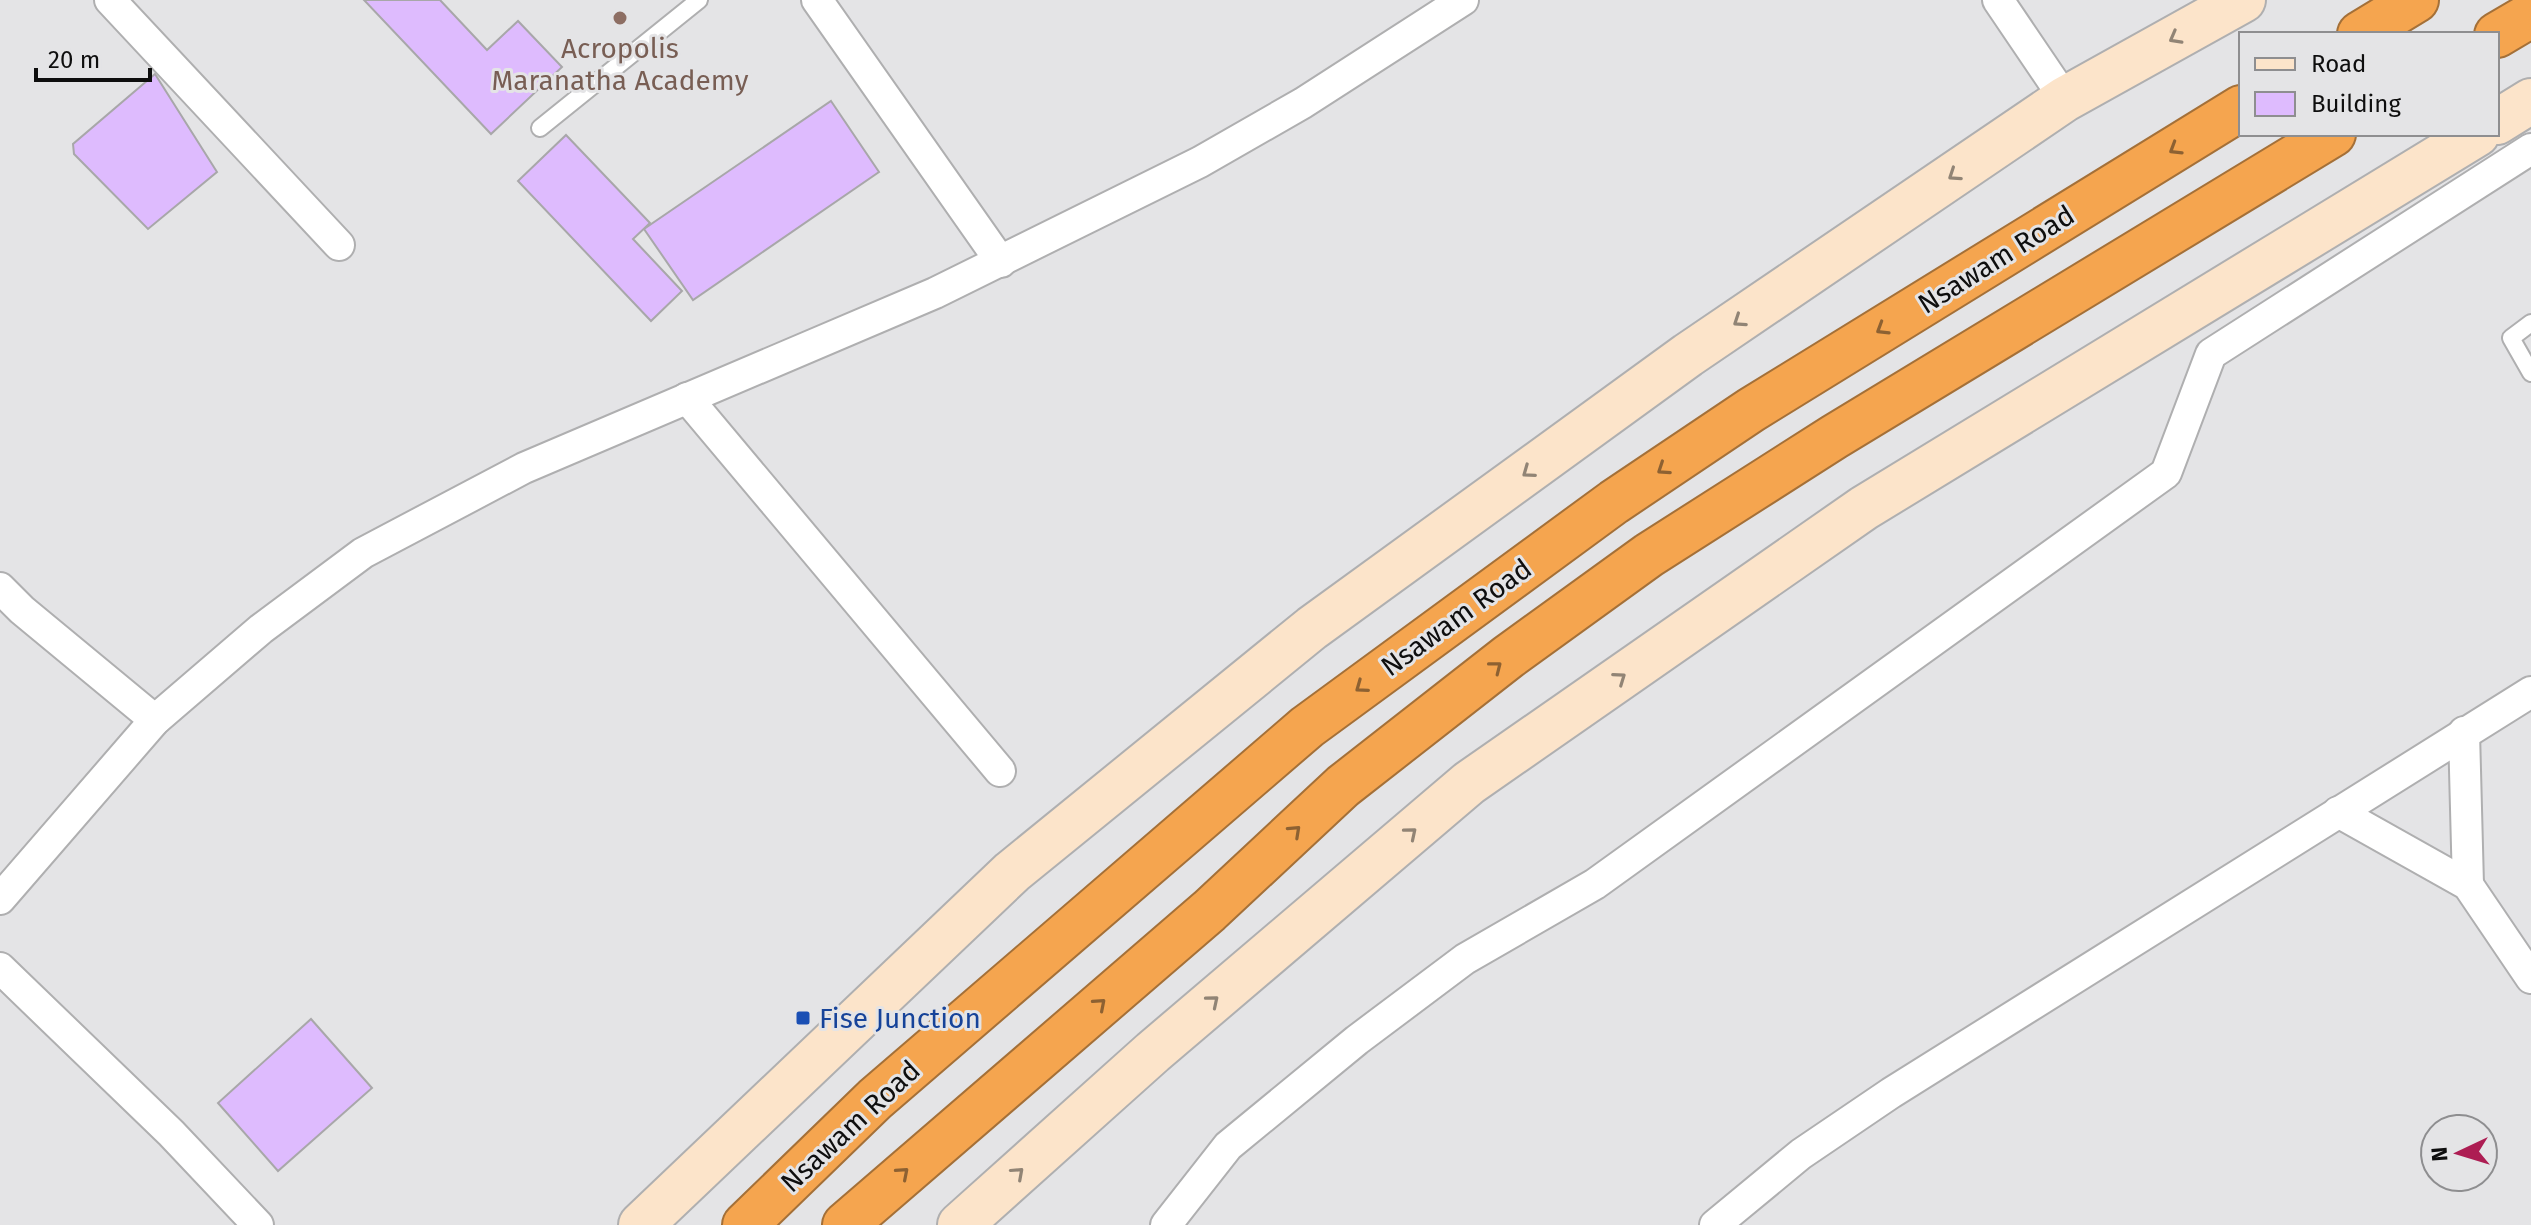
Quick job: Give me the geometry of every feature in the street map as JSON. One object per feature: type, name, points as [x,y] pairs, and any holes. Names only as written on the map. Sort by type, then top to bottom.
[{"type":"highway","points":[[2363,32],[2416,0]]},
{"type":"highway","points":[[2499,34],[2531,15]]},
{"type":"highway","name":"Nsawam Road","points":[[745,1225],[875,1099],[1307,727],[1614,502],[1739,418],[2239,109]]},
{"type":"highway","points":[[845,1225],[1209,911],[1343,786],[1508,657],[1649,555],[1834,437],[2330,136]]},
{"type":"main road","points":[[641,1225],[1012,872],[1312,628],[1688,355],[2065,99],[2243,0]]},
{"type":"main road","points":[[2499,121],[2531,101]]},
{"type":"main road","points":[[960,1225],[1153,1052],[1469,783],[1864,508],[2474,136]]},
{"type":"street","points":[[110,0],[339,245]]},
{"type":"street","points":[[817,0],[1001,262]]},
{"type":"street","points":[[0,899],[155,720],[261,629],[363,553],[524,468],[1001,262],[1213,154],[1303,103],[1428,10],[1463,0]]},
{"type":"street","points":[[1998,0],[2065,99]]},
{"type":"street","points":[[1166,1225],[1228,1146],[1357,1040],[1465,959],[1595,884],[2166,473],[2211,354],[2531,149]]},
{"type":"street","points":[[687,398],[1000,771]]},
{"type":"street","points":[[0,588],[22,610],[155,720]]},
{"type":"street","points":[[1715,1225],[1801,1154],[1891,1093],[2531,692]]},
{"type":"street","points":[[2464,732],[2468,885]]},
{"type":"street","points":[[2338,812],[2468,885],[2531,978]]},
{"type":"street","points":[[0,968],[171,1133],[258,1225]]},
{"type":"lane","points":[[540,128],[699,0]]},
{"type":"lane","points":[[2531,323],[2511,338],[2531,373]]},
{"type":"building","points":[[364,0],[440,0],[487,50],[518,21],[562,67],[491,134]]},
{"type":"building","points":[[155,74],[217,172],[148,229],[74,154],[73,144]]},
{"type":"building","points":[[831,101],[879,172],[693,300],[644,229]]},
{"type":"building","points":[[566,135],[650,223],[633,239],[682,291],[651,321],[518,181]]},
{"type":"building","points":[[311,1019],[372,1088],[278,1171],[218,1103]]},
{"type":"place","name":"Acropolis Maranatha Academy","points":[[620,18]]},
{"type":"place","name":"Fise Junction","points":[[803,1018]]}]
